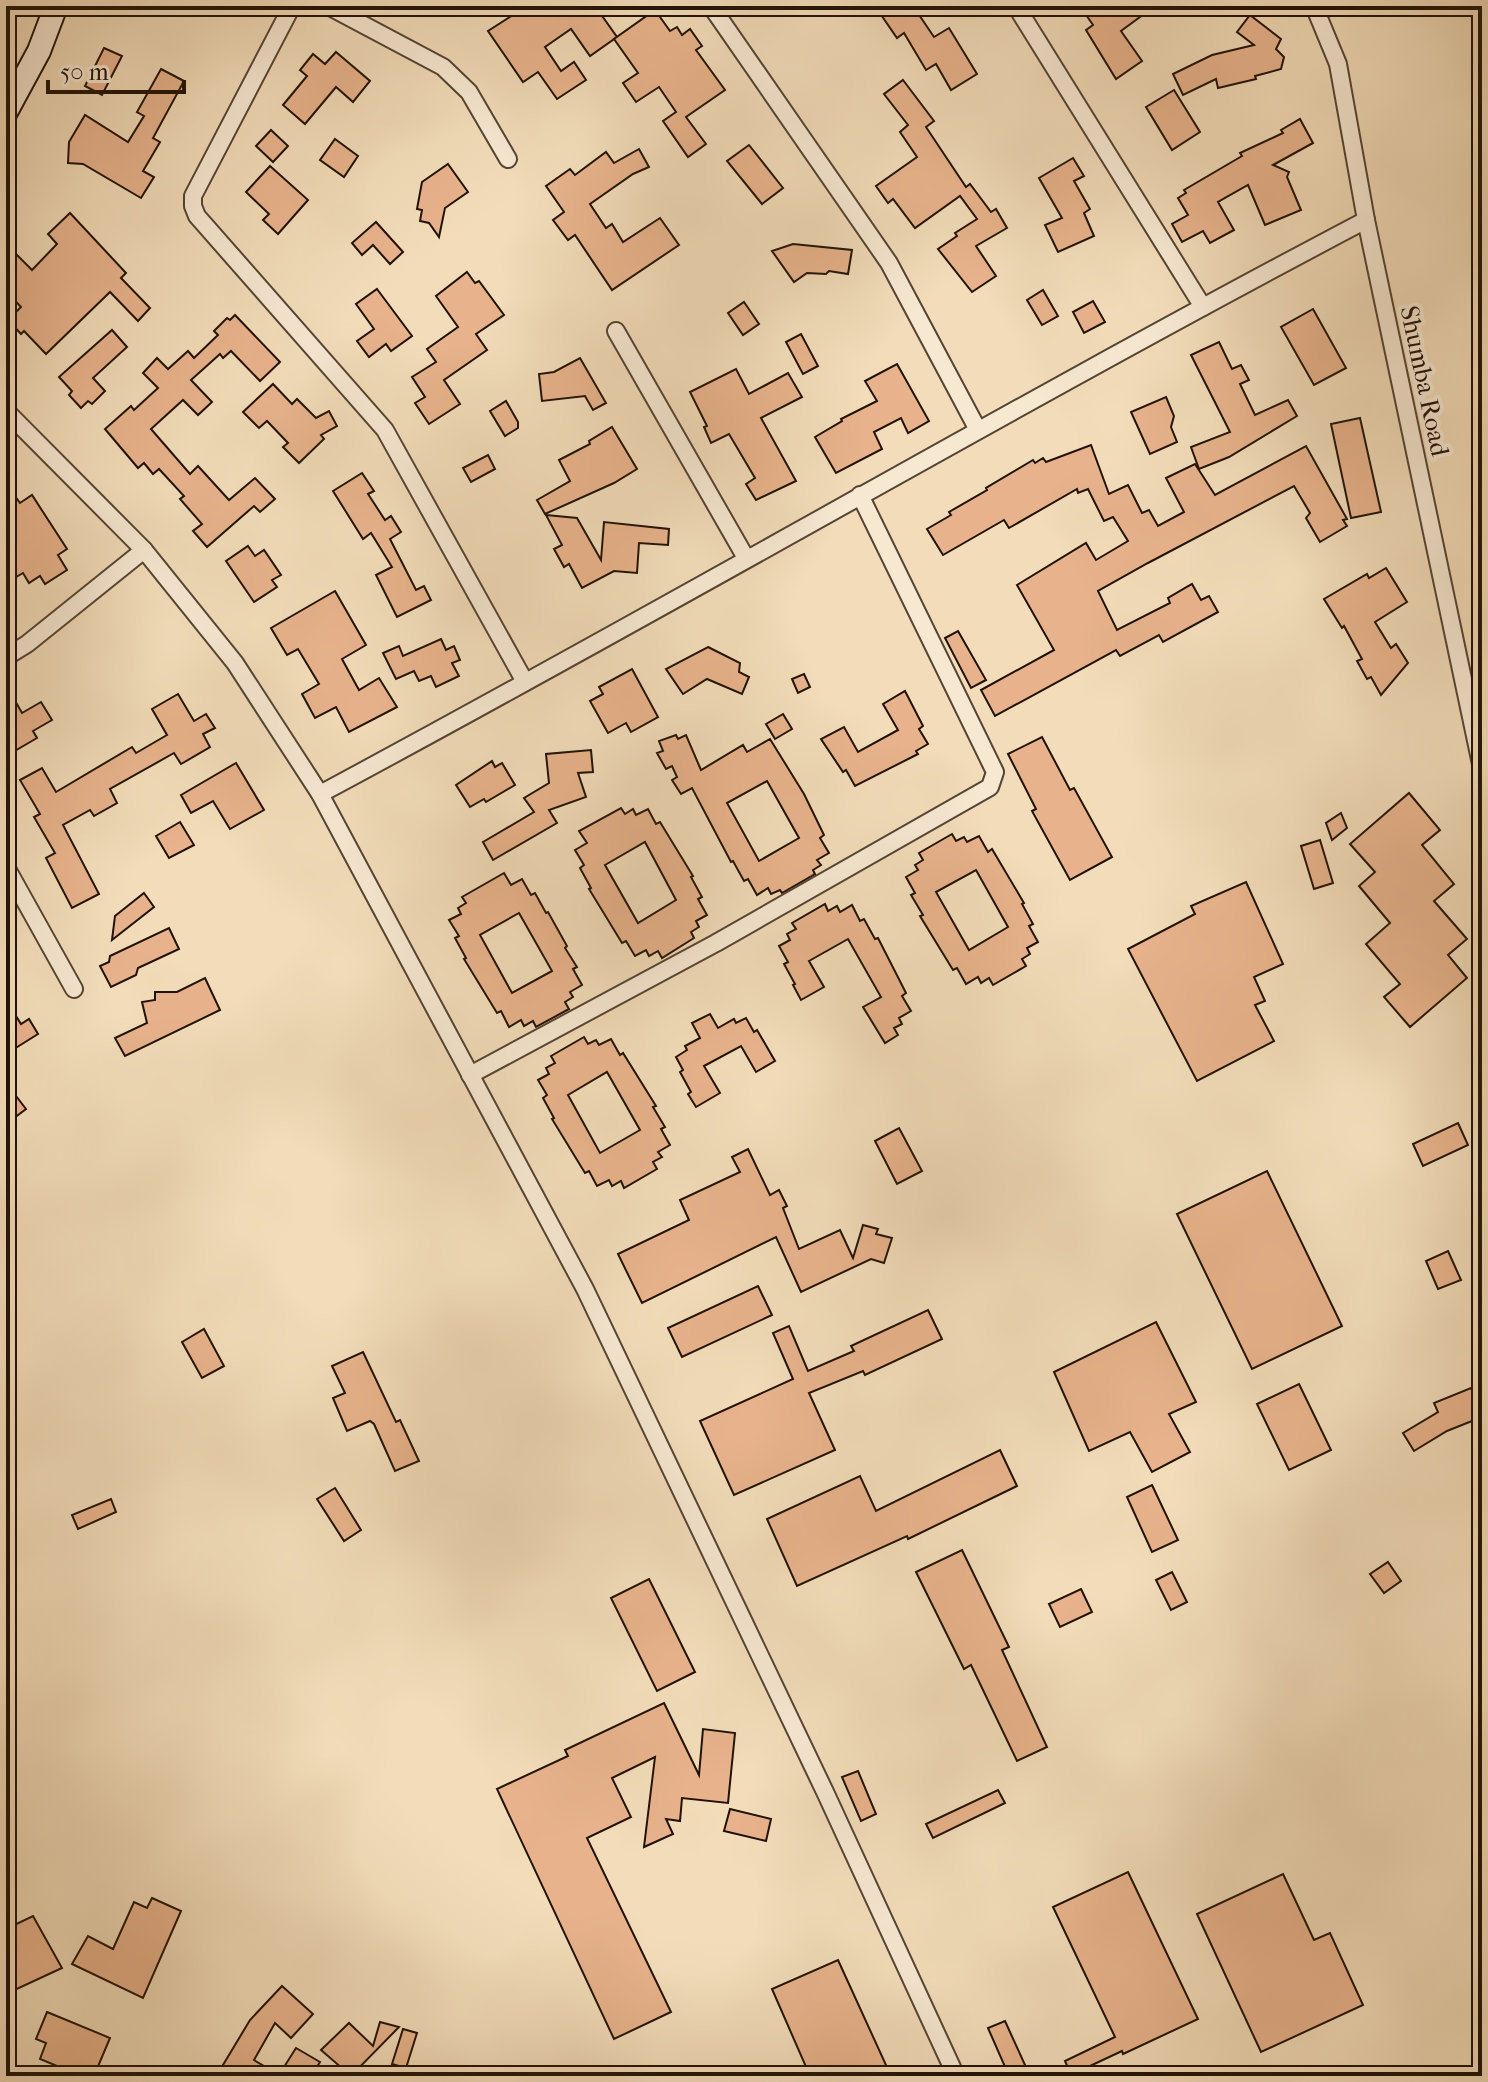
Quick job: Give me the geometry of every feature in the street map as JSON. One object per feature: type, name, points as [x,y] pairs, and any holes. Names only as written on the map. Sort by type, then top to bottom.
[{"type":"street","points":[[6,112],[39,51],[56,6]]},
{"type":"street","points":[[292,6],[193,196],[193,206],[197,216],[385,430],[525,682]]},
{"type":"street","points":[[328,6],[443,67],[469,92],[508,159]]},
{"type":"street","points":[[711,6],[889,263],[978,430]]},
{"type":"street","points":[[1016,6],[1203,307]]},
{"type":"street","name":"Shumba Road","points":[[1314,6],[1338,64],[1366,220],[1482,769]]},
{"type":"street","points":[[320,794],[978,430],[1366,220]]},
{"type":"street","points":[[616,331],[746,558]]},
{"type":"street","points":[[6,411],[144,550],[235,663],[320,794],[585,1289],[826,1794],[956,2076]]},
{"type":"street","points":[[470,1075],[716,943],[990,787],[995,772],[860,495]]},
{"type":"street","points":[[6,657],[27,644],[144,550]]},
{"type":"street","points":[[6,867],[74,989]]},
{"type":"building","points":[[527,6],[564,6],[571,15],[584,6],[595,6],[617,37],[590,56],[571,29],[545,47],[561,71],[574,62],[586,80],[557,99],[538,72],[523,82],[488,31]]},
{"type":"building","points":[[875,6],[913,6],[934,37],[949,28],[977,74],[951,90],[936,64],[926,70],[904,33],[897,38]]},
{"type":"building","points":[[1080,6],[1155,6],[1121,31],[1142,61],[1116,79],[1086,30],[1093,25]]},
{"type":"building","points":[[655,10],[670,31],[677,27],[682,35],[690,29],[702,46],[696,50],[725,90],[686,117],[706,144],[688,157],[663,121],[676,112],[659,87],[636,102],[623,83],[638,73],[614,39]]},
{"type":"building","points":[[1250,15],[1281,39],[1276,49],[1284,57],[1281,69],[1218,88],[1216,79],[1183,95],[1173,74],[1212,55],[1254,45],[1237,32]]},
{"type":"building","points":[[104,48],[122,56],[102,95],[85,86]]},
{"type":"building","points":[[336,52],[370,81],[353,102],[336,87],[305,124],[283,105],[307,76],[300,70],[313,54],[325,64]]},
{"type":"building","points":[[161,69],[184,81],[153,138],[160,142],[143,171],[154,177],[141,198],[83,164],[68,163],[69,142],[85,115],[128,142],[144,116],[137,112]]},
{"type":"building","points":[[903,80],[934,121],[926,127],[966,187],[970,184],[991,212],[996,209],[1007,228],[976,246],[996,276],[972,292],[938,249],[977,219],[960,196],[915,228],[893,199],[888,203],[876,186],[917,157],[900,132],[908,125],[884,94]]},
{"type":"building","points":[[1174,90],[1200,132],[1172,150],[1146,107]]},
{"type":"building","points":[[1300,119],[1313,143],[1273,165],[1289,172],[1287,177],[1301,210],[1265,225],[1248,185],[1218,202],[1234,230],[1210,243],[1203,231],[1182,242],[1172,224],[1188,215],[1178,198],[1186,193],[1184,190],[1242,156],[1240,153],[1283,133],[1281,130]]},
{"type":"building","points":[[271,130],[288,146],[273,162],[256,146]]},
{"type":"building","points":[[335,139],[358,156],[344,177],[320,160]]},
{"type":"building","points":[[749,145],[783,188],[762,204],[727,161]]},
{"type":"building","points":[[639,149],[649,167],[633,174],[590,204],[606,228],[612,224],[623,242],[660,218],[679,245],[612,290],[575,235],[568,240],[553,220],[564,212],[546,186],[570,169],[575,175],[606,152],[614,163]]},
{"type":"building","points":[[1073,158],[1084,176],[1074,181],[1090,209],[1084,213],[1094,236],[1058,252],[1045,225],[1062,218],[1039,178]]},
{"type":"building","points":[[448,164],[468,192],[445,208],[439,237],[429,223],[420,221],[422,210],[417,209],[422,182]]},
{"type":"building","points":[[270,166],[308,200],[278,234],[263,220],[269,214],[246,192]]},
{"type":"building","points":[[70,213],[126,273],[121,278],[150,308],[138,321],[110,292],[46,354],[24,331],[21,334],[8,320],[21,307],[6,291],[6,244],[32,270],[57,244],[48,234]]},
{"type":"building","points":[[376,222],[403,252],[390,264],[373,245],[362,255],[352,243]]},
{"type":"building","points":[[793,244],[852,250],[848,274],[829,271],[826,274],[807,273],[794,282],[772,251]]},
{"type":"building","points":[[467,272],[475,283],[479,281],[504,315],[476,334],[487,350],[444,380],[460,404],[429,424],[415,403],[425,397],[412,377],[436,362],[427,349],[458,327],[436,296]]},
{"type":"building","points":[[377,289],[412,336],[391,351],[386,344],[369,357],[357,341],[374,329],[356,304]]},
{"type":"building","points":[[1043,290],[1058,316],[1042,325],[1027,300]]},
{"type":"building","points":[[1093,301],[1105,322],[1084,333],[1073,312]]},
{"type":"building","points":[[744,302],[759,324],[743,335],[728,313]]},
{"type":"building","points":[[1313,309],[1346,368],[1314,385],[1281,327]]},
{"type":"building","points":[[235,315],[280,362],[260,381],[231,351],[223,358],[220,354],[191,380],[212,402],[198,415],[183,400],[151,429],[190,474],[198,466],[229,500],[255,478],[275,499],[260,512],[254,506],[207,547],[193,531],[202,524],[180,499],[184,496],[159,469],[153,474],[144,463],[138,468],[105,429],[131,406],[134,410],[158,388],[143,373],[157,358],[168,369],[188,351],[194,358],[218,335],[214,331],[227,318],[230,320]]},
{"type":"building","points":[[112,330],[127,347],[93,378],[105,391],[92,404],[88,401],[81,408],[69,395],[72,391],[59,377]]},
{"type":"building","points":[[801,334],[818,366],[803,374],[786,342]]},
{"type":"building","points":[[1219,342],[1232,369],[1241,365],[1249,380],[1240,384],[1255,415],[1288,400],[1297,416],[1229,457],[1199,469],[1191,447],[1230,432],[1191,355]]},
{"type":"building","points":[[580,358],[606,403],[593,410],[585,396],[542,401],[539,374],[554,372]]},
{"type":"building","points":[[897,364],[929,421],[908,433],[901,418],[874,432],[882,449],[836,473],[815,437],[841,419],[877,401],[865,381]]},
{"type":"building","points":[[736,369],[749,394],[788,373],[802,397],[761,418],[796,481],[756,500],[746,484],[755,478],[729,434],[711,443],[704,427],[707,426],[690,392]]},
{"type":"building","points":[[273,384],[292,404],[297,399],[316,418],[329,411],[337,426],[321,435],[324,439],[299,463],[283,447],[288,443],[267,421],[259,428],[243,412]]},
{"type":"building","points":[[1166,397],[1174,416],[1171,427],[1177,442],[1150,454],[1131,412]]},
{"type":"building","points":[[506,401],[518,422],[518,428],[505,436],[490,411]]},
{"type":"building","points":[[1360,418],[1381,512],[1351,518],[1331,424]]},
{"type":"building","points":[[612,427],[637,469],[614,483],[545,514],[537,500],[570,481],[559,460],[590,444],[589,441]]},
{"type":"building","points":[[1091,445],[1109,494],[1128,485],[1142,513],[1149,510],[1158,526],[1184,512],[1166,478],[1195,464],[1215,495],[1306,446],[1347,519],[1343,520],[1347,526],[1320,542],[1306,518],[1310,513],[1294,486],[1148,563],[1098,591],[1117,630],[1170,603],[1168,598],[1192,584],[1201,600],[1209,596],[1218,612],[1163,642],[1159,635],[1120,656],[1116,650],[995,716],[981,690],[1054,650],[1017,585],[1086,543],[1096,560],[1128,541],[1113,517],[1104,521],[1088,489],[1078,493],[1077,489],[1009,528],[1004,520],[943,555],[927,529],[1033,460],[1035,463],[1043,458],[1046,462]]},
{"type":"building","points":[[488,455],[495,469],[471,482],[463,468]]},
{"type":"building","points":[[362,473],[374,491],[368,494],[385,520],[391,516],[401,532],[390,539],[416,590],[424,586],[431,600],[397,617],[376,575],[392,567],[371,533],[363,539],[333,491]]},
{"type":"building","points":[[6,484],[20,503],[32,495],[67,549],[58,555],[67,570],[45,584],[40,576],[29,583],[23,573],[6,583]]},
{"type":"building","points":[[546,515],[577,518],[601,560],[604,522],[669,529],[668,545],[639,543],[637,573],[614,571],[582,588],[569,564],[564,567],[554,549],[562,545]]},
{"type":"building","points":[[248,546],[255,556],[264,550],[281,575],[272,580],[277,587],[254,602],[226,561]]},
{"type":"building","points":[[1386,568],[1407,602],[1375,622],[1391,648],[1396,644],[1408,663],[1381,695],[1371,677],[1367,679],[1357,661],[1362,659],[1344,626],[1342,628],[1324,599],[1367,574],[1369,578]]},
{"type":"building","points":[[335,591],[366,645],[342,659],[359,690],[379,678],[397,707],[349,732],[336,707],[315,718],[302,694],[319,684],[298,649],[287,655],[271,628]]},
{"type":"building","points":[[958,631],[986,680],[971,688],[945,638]]},
{"type":"building","points":[[441,639],[446,650],[454,646],[460,660],[452,663],[459,676],[436,687],[431,676],[419,681],[414,671],[396,679],[383,653],[399,646],[403,656]]},
{"type":"building","points":[[708,647],[740,663],[739,672],[749,677],[742,694],[707,679],[683,694],[666,669]]},
{"type":"building","points":[[632,669],[658,717],[631,732],[626,723],[608,733],[590,701],[603,694],[599,687]]},
{"type":"building","points":[[804,674],[810,687],[798,693],[792,679]]},
{"type":"building","points":[[6,685],[22,713],[41,702],[52,720],[33,731],[37,738],[6,756]]},
{"type":"building","points":[[905,691],[923,726],[919,729],[928,744],[916,751],[918,754],[855,786],[821,739],[844,727],[858,752],[898,730],[883,704]]},
{"type":"building","points":[[178,694],[194,721],[206,714],[215,728],[203,734],[210,747],[181,764],[174,753],[110,789],[117,803],[94,816],[90,810],[63,825],[99,894],[72,908],[46,858],[55,853],[34,817],[40,814],[20,780],[42,768],[56,792],[132,747],[136,753],[167,735],[152,709]]},
{"type":"building","points":[[783,714],[792,729],[775,739],[766,724]]},
{"type":"building","points":[[686,735],[701,770],[743,745],[747,752],[770,739],[804,794],[824,835],[820,838],[829,853],[817,860],[821,865],[813,870],[815,874],[782,893],[780,890],[771,894],[768,888],[757,895],[748,879],[744,881],[731,862],[692,788],[681,794],[672,780],[677,777],[672,766],[666,769],[657,753],[663,751],[659,741]],"holes":[[[767,781],[799,838],[759,861],[727,803]]]},
{"type":"building","points":[[1042,737],[1070,790],[1074,788],[1112,857],[1070,880],[1032,811],[1036,809],[1008,754]]},
{"type":"building","points":[[591,750],[593,772],[578,773],[586,797],[549,810],[557,823],[493,860],[483,842],[534,812],[524,798],[549,783],[546,754]]},
{"type":"building","points":[[492,761],[495,767],[502,763],[515,785],[486,802],[484,799],[470,807],[456,785]]},
{"type":"building","points":[[236,763],[264,810],[230,829],[213,801],[191,813],[181,795]]},
{"type":"building","points":[[1409,793],[1440,830],[1422,845],[1454,884],[1434,901],[1467,939],[1448,955],[1467,978],[1410,1027],[1384,997],[1400,984],[1366,944],[1390,923],[1359,886],[1375,872],[1350,844]]},
{"type":"building","points":[[621,808],[625,814],[633,809],[636,815],[648,809],[656,824],[660,822],[693,876],[702,897],[698,899],[707,915],[696,921],[699,927],[691,932],[694,938],[662,958],[658,951],[649,956],[646,950],[635,956],[626,941],[622,943],[589,889],[580,868],[584,865],[575,850],[587,843],[579,831]],"holes":[[[645,842],[676,900],[638,923],[605,865]]]},
{"type":"building","points":[[1341,813],[1347,828],[1332,840],[1326,823]]},
{"type":"building","points":[[180,822],[194,845],[169,858],[156,836]]},
{"type":"building","points":[[952,834],[956,841],[964,837],[967,842],[979,836],[988,852],[992,849],[1033,924],[1029,926],[1038,942],[1027,948],[1030,954],[1022,959],[1026,966],[993,985],[989,978],[981,983],[978,977],[966,984],[957,968],[953,970],[920,916],[923,915],[911,895],[915,893],[906,877],[918,870],[915,865],[923,860],[919,853]],"holes":[[[976,870],[1008,927],[969,950],[936,892]]]},
{"type":"building","points":[[1320,840],[1333,883],[1314,889],[1301,846]]},
{"type":"building","points":[[504,873],[511,885],[522,879],[531,895],[535,893],[548,912],[577,967],[573,969],[582,985],[570,992],[573,997],[565,1002],[569,1009],[536,1027],[533,1021],[524,1026],[521,1020],[509,1027],[464,959],[455,938],[459,936],[449,920],[461,914],[458,908],[466,903],[462,897]],"holes":[[[519,913],[552,971],[512,993],[480,935]]]},
{"type":"building","points":[[1246,882],[1283,964],[1254,977],[1265,1001],[1255,1005],[1274,1041],[1197,1081],[1128,949],[1195,914],[1191,906]]},
{"type":"building","points":[[144,893],[154,907],[112,940],[115,916]]},
{"type":"building","points":[[825,904],[828,911],[837,906],[840,912],[852,905],[860,921],[864,919],[875,939],[878,938],[906,993],[902,996],[911,1011],[899,1018],[902,1024],[894,1028],[898,1035],[885,1043],[863,1007],[881,997],[848,939],[809,961],[824,987],[801,1000],[793,985],[784,964],[788,962],[779,946],[790,940],[787,934],[796,929],[792,923]]},
{"type":"building","points":[[169,928],[179,949],[138,968],[136,975],[111,987],[100,966],[109,962],[110,956]]},
{"type":"building","points":[[205,978],[220,1010],[125,1056],[115,1038],[147,1023],[142,1002],[155,1000],[155,992],[177,992]]},
{"type":"building","points":[[6,1000],[21,1024],[29,1019],[38,1034],[6,1054]]},
{"type":"building","points":[[710,1014],[718,1028],[734,1019],[736,1023],[746,1018],[754,1032],[757,1030],[775,1061],[756,1072],[741,1046],[704,1066],[720,1093],[696,1107],[688,1094],[691,1092],[676,1057],[687,1050],[685,1046],[700,1038],[692,1023]]},
{"type":"building","points":[[584,1037],[588,1044],[596,1040],[599,1045],[611,1039],[656,1106],[653,1107],[665,1127],[661,1129],[670,1145],[658,1152],[662,1157],[653,1162],[657,1169],[624,1188],[621,1181],[612,1186],[609,1180],[597,1186],[589,1171],[585,1173],[552,1119],[543,1098],[547,1095],[538,1080],[549,1074],[546,1068],[555,1063],[551,1056]],"holes":[[[607,1072],[640,1130],[600,1153],[568,1095]]]},
{"type":"building","points":[[6,1083],[26,1109],[6,1124]]},
{"type":"building","points":[[1458,1123],[1468,1145],[1423,1166],[1413,1144]]},
{"type":"building","points":[[899,1128],[922,1171],[897,1184],[875,1141]]},
{"type":"building","points":[[748,1149],[770,1195],[779,1190],[787,1206],[783,1208],[799,1249],[840,1230],[853,1258],[863,1225],[878,1229],[876,1234],[892,1238],[884,1263],[871,1259],[801,1292],[776,1237],[642,1303],[618,1254],[689,1220],[680,1200],[740,1172],[732,1157]]},
{"type":"building","points":[[1267,1171],[1342,1326],[1252,1369],[1177,1214]]},
{"type":"building","points":[[1448,1251],[1461,1280],[1438,1289],[1426,1261]]},
{"type":"building","points":[[758,1286],[772,1315],[682,1357],[668,1328]]},
{"type":"building","points":[[928,1310],[942,1339],[865,1375],[863,1371],[809,1393],[835,1450],[734,1495],[700,1421],[793,1379],[773,1333],[789,1326],[808,1371],[854,1351],[851,1346]]},
{"type":"building","points":[[1156,1322],[1196,1402],[1169,1414],[1190,1452],[1152,1472],[1130,1432],[1089,1451],[1054,1372]]},
{"type":"building","points":[[204,1329],[224,1366],[202,1378],[182,1342]]},
{"type":"building","points":[[363,1352],[396,1422],[400,1420],[419,1461],[395,1471],[374,1424],[370,1421],[347,1431],[333,1398],[345,1393],[332,1366]]},
{"type":"building","points":[[1299,1384],[1331,1450],[1289,1470],[1257,1404]]},
{"type":"building","points":[[1471,1388],[1482,1417],[1447,1431],[1414,1451],[1403,1433],[1438,1412],[1434,1403]]},
{"type":"building","points":[[1000,1450],[1017,1486],[908,1539],[907,1536],[797,1586],[767,1519],[860,1476],[876,1511]]},
{"type":"building","points":[[1152,1485],[1178,1540],[1152,1552],[1127,1497]]},
{"type":"building","points":[[335,1488],[361,1530],[344,1541],[317,1499]]},
{"type":"building","points":[[111,1499],[116,1512],[78,1529],[72,1515]]},
{"type":"building","points":[[962,1550],[1009,1647],[1002,1650],[1047,1747],[1017,1761],[971,1665],[964,1669],[916,1572]]},
{"type":"building","points":[[1388,1562],[1401,1581],[1384,1593],[1370,1574]]},
{"type":"building","points":[[1172,1572],[1187,1602],[1171,1610],[1156,1580]]},
{"type":"building","points":[[649,1579],[695,1672],[657,1691],[611,1598]]},
{"type":"building","points":[[1081,1589],[1092,1612],[1060,1627],[1049,1604]]},
{"type":"building","points":[[664,1703],[699,1775],[703,1729],[735,1733],[728,1803],[682,1798],[680,1821],[666,1819],[673,1834],[644,1847],[655,1757],[612,1778],[631,1817],[587,1838],[671,2012],[614,2039],[497,1789],[568,1756],[565,1750]]},
{"type":"building","points":[[858,1771],[876,1814],[861,1821],[842,1777]]},
{"type":"building","points":[[998,1790],[1005,1803],[933,1838],[926,1824]]},
{"type":"building","points":[[730,1809],[771,1819],[766,1841],[724,1831]]},
{"type":"building","points":[[1128,1872],[1198,2019],[1071,2075],[1065,2061],[1115,2037],[1053,1907]]},
{"type":"building","points":[[1283,1874],[1314,1940],[1330,1933],[1363,2005],[1261,2052],[1197,1914]]},
{"type":"building","points":[[152,1898],[181,1911],[143,1998],[72,1964],[88,1936],[113,1949],[134,1902],[147,1908]]},
{"type":"building","points":[[33,1916],[62,1968],[6,1994],[6,1929]]},
{"type":"building","points":[[838,1960],[891,2076],[810,2076],[772,1989]]},
{"type":"building","points":[[282,1986],[313,2014],[291,2038],[275,2023],[254,2060],[279,2075],[296,2048],[320,2062],[311,2076],[230,2076],[220,2070],[250,2020]]},
{"type":"building","points":[[47,2012],[110,2038],[94,2076],[81,2076],[40,2059],[46,2043],[36,2039]]},
{"type":"building","points":[[1005,2021],[1030,2076],[1009,2076],[988,2028]]},
{"type":"building","points":[[380,2022],[399,2027],[351,2076],[321,2050],[349,2023],[373,2046]]},
{"type":"building","points":[[403,2029],[417,2033],[406,2068],[392,2064]]}]
